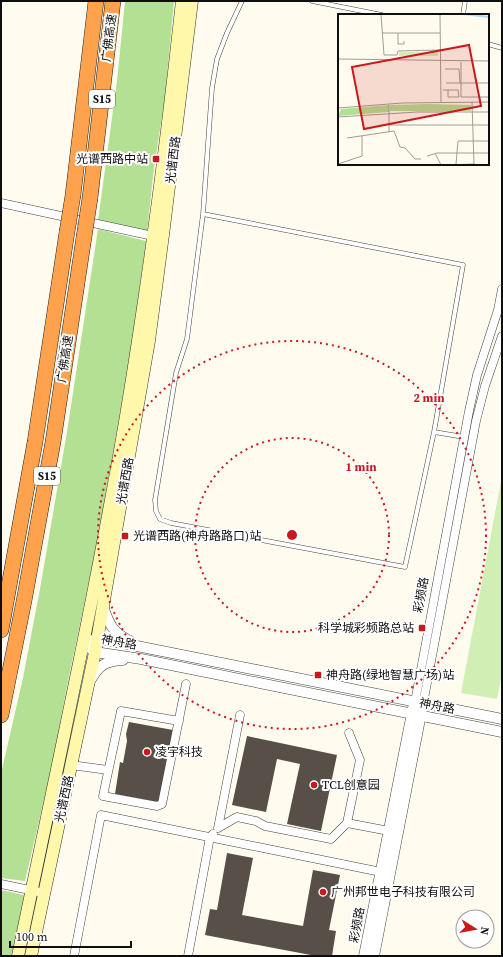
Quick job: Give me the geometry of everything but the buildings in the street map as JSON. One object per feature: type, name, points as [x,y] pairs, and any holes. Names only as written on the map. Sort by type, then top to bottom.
[{"type":"highway","name":"广佛高速","points":[[1,630],[35,442],[73,195],[96,1]]},
{"type":"highway","name":"广佛高速","points":[[1,715],[24,601],[53,442],[90,198],[113,1]]},
{"type":"main road","name":"光谱西路","points":[[31,956],[38,892],[126,415],[168,130],[182,1]]},
{"type":"main road","name":"光谱西路","points":[[18,956],[38,892],[71,764],[95,652],[148,341],[165,220],[192,1]]},
{"type":"street","points":[[1,203],[153,236]]},
{"type":"street","name":"彩频路","points":[[374,956],[417,716],[464,437],[477,375],[498,310],[502,289]]},
{"type":"street","name":"彩频路","points":[[419,703],[476,421],[485,386],[502,336]]},
{"type":"street","points":[[103,606],[107,621],[117,634],[148,649]]},
{"type":"street","name":"神舟路","points":[[83,644],[97,638],[502,719]]},
{"type":"street","name":"神舟路","points":[[83,644],[95,652],[141,659],[502,732]]},
{"type":"street","points":[[88,684],[94,674],[105,663],[112,660],[141,659]]},
{"type":"street","points":[[179,721],[121,711],[103,796],[157,806],[162,804],[179,721],[186,684]]},
{"type":"street","points":[[218,828],[240,715]]},
{"type":"street","name":"彩频路","points":[[364,956],[389,831],[417,716]]},
{"type":"street","points":[[188,956],[210,837],[218,828],[237,817],[256,821],[265,826],[331,839],[347,823],[360,760],[349,733]]},
{"type":"street","points":[[71,764],[108,770]]},
{"type":"street","points":[[74,956],[101,815],[381,872]]},
{"type":"street","points":[[347,823],[389,831]]},
{"type":"street","points":[[1,884],[38,892]]},
{"type":"lane","points":[[203,214],[463,265],[434,432],[405,567],[171,523],[160,518],[156,511],[155,500],[176,373],[187,339],[203,214],[212,88],[217,59],[242,1]]},
{"type":"lane","points":[[312,1],[377,14]]},
{"type":"lane","points":[[463,14],[465,1]]},
{"type":"lane","points":[[489,44],[502,48]]},
{"type":"lane","points":[[434,432],[464,437]]},
{"type":"green space","points":[[125,1],[174,1],[165,97],[154,168],[147,231],[98,221],[117,81]]},
{"type":"green space","points":[[98,229],[146,241],[130,357],[97,543],[51,770],[25,881],[1,878],[1,774],[23,678],[40,589],[67,432]]},
{"type":"green space","points":[[502,476],[502,674],[497,699],[461,693]]},
{"type":"green space","points":[[1,890],[24,895],[12,956],[1,956]]},
{"type":"place","name":"光谱西路中站","points":[[156,159]]},
{"type":"place","name":"光谱西路(神舟路路口)站","points":[[125,536]]},
{"type":"place","name":"科学城彩频路总站","points":[[422,628]]},
{"type":"place","name":"神舟路(绿地智慧广场)站","points":[[318,675]]},
{"type":"place","name":"凌宇科技","points":[[147,752]]},
{"type":"place","name":"TCL创意园","points":[[314,785]]},
{"type":"place","name":"广州邦世电子科技有限公司","points":[[323,892]]}]
